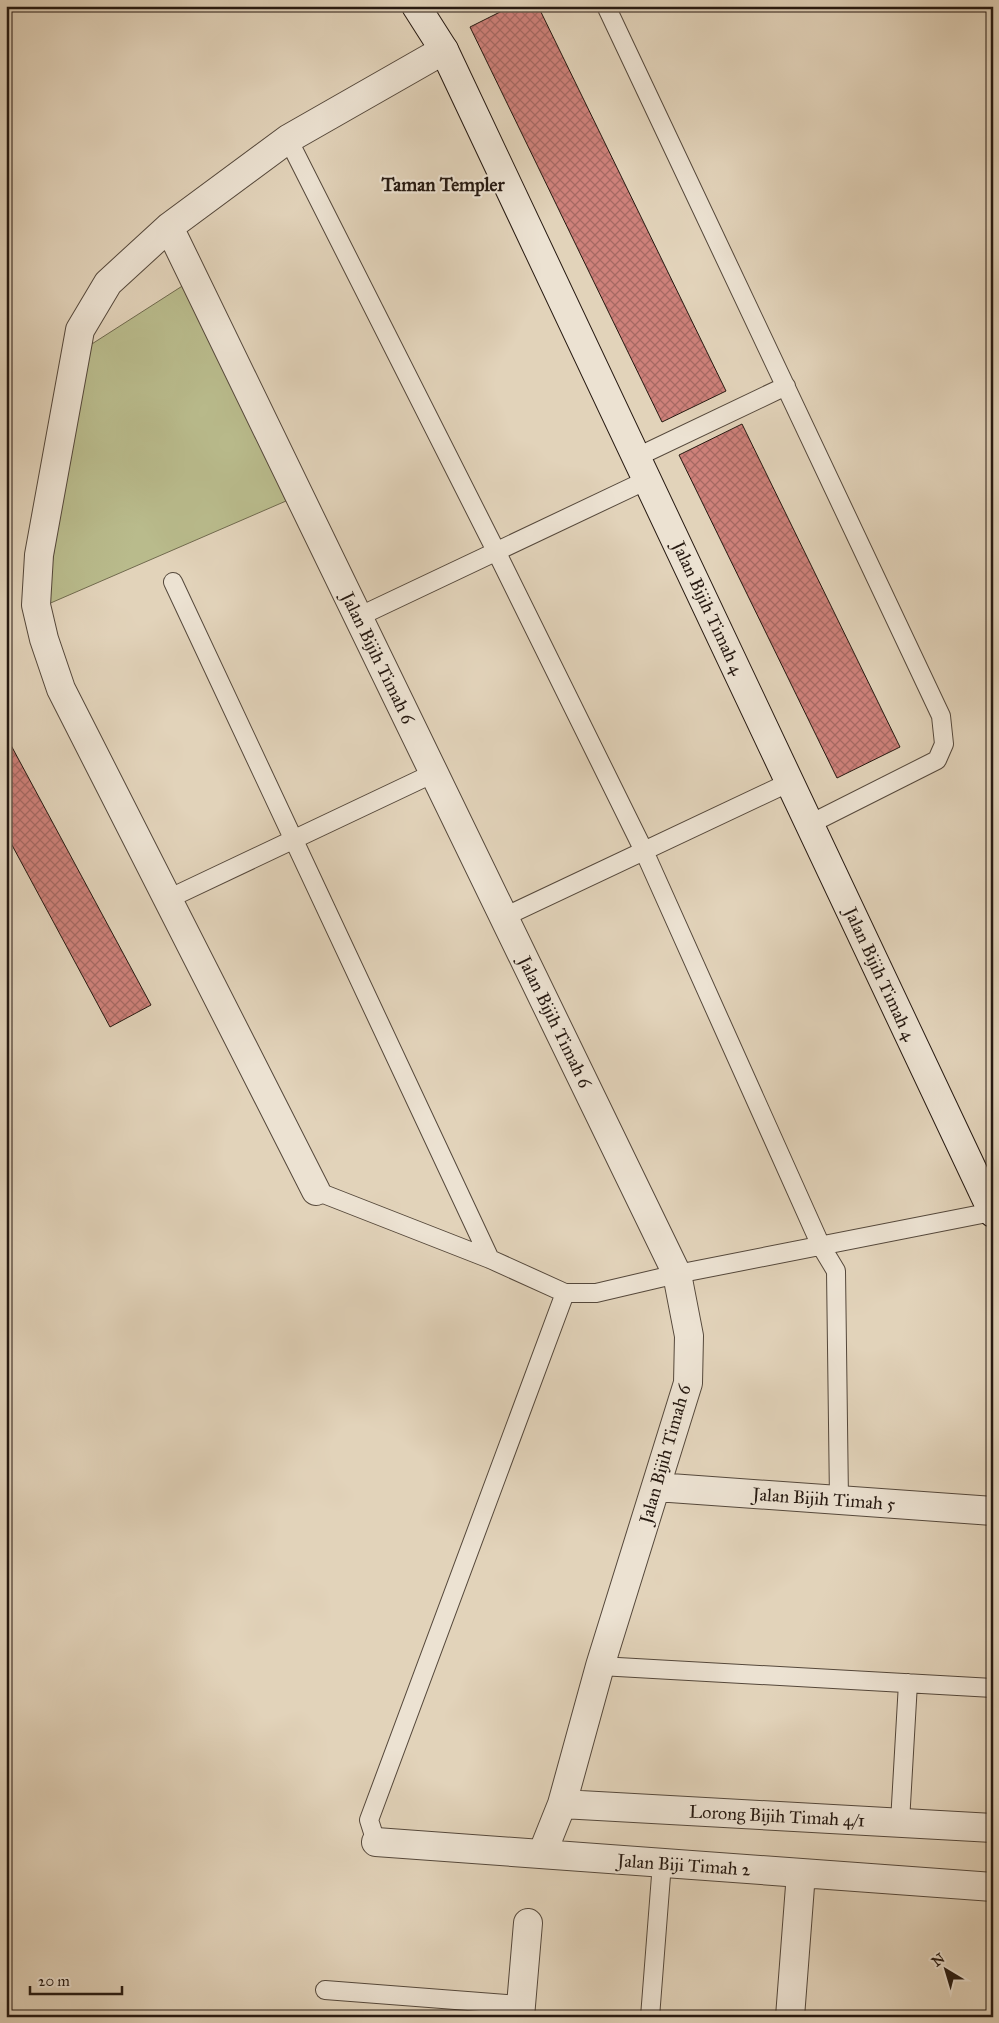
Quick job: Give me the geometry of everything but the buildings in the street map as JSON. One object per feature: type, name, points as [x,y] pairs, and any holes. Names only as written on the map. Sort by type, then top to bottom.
[{"type":"street","name":"Jalan Bijih Timah 4","points":[[416,6],[444,50],[993,1212]]},
{"type":"street","points":[[316,1190],[61,689],[44,640],[36,605],[39,554],[80,330],[108,283],[169,227],[288,139],[444,50]]},
{"type":"street","name":"Jalan Bijih Timah 6","points":[[169,227],[677,1274],[689,1336],[688,1383],[600,1666],[562,1804],[542,1854]]},
{"type":"street","name":"Jalan Bijih Timah 5","points":[[656,1487],[993,1511]]},
{"type":"street","name":"Lorong Bijih Timah 4/1","points":[[562,1804],[993,1828]]},
{"type":"street","name":"Jalan Biji Timah 2","points":[[376,1842],[993,1887]]},
{"type":"street","points":[[790,2017],[801,1873]]},
{"type":"street","points":[[520,2011],[528,1923]]},
{"type":"lane","points":[[606,6],[941,716],[944,744],[937,760],[810,824]]},
{"type":"lane","points":[[288,139],[496,551],[644,851],[821,1246],[836,1271],[839,1500]]},
{"type":"lane","points":[[358,617],[496,551],[786,386]]},
{"type":"lane","points":[[173,582],[490,1259]]},
{"type":"lane","points":[[168,899],[434,773]]},
{"type":"lane","points":[[504,917],[790,782]]},
{"type":"lane","points":[[316,1190],[490,1259],[565,1293],[596,1293],[677,1274],[993,1212]]},
{"type":"lane","points":[[376,1842],[368,1820],[565,1293]]},
{"type":"lane","points":[[600,1666],[993,1688]]},
{"type":"lane","points":[[900,1822],[908,1683]]},
{"type":"lane","points":[[650,2017],[662,1863]]},
{"type":"lane","points":[[325,1990],[520,2011]]},
{"type":"green space","points":[[187,283],[286,501],[46,605],[84,349]]},
{"type":"district","name":"Taman Templer","points":[[443,184]]}]
